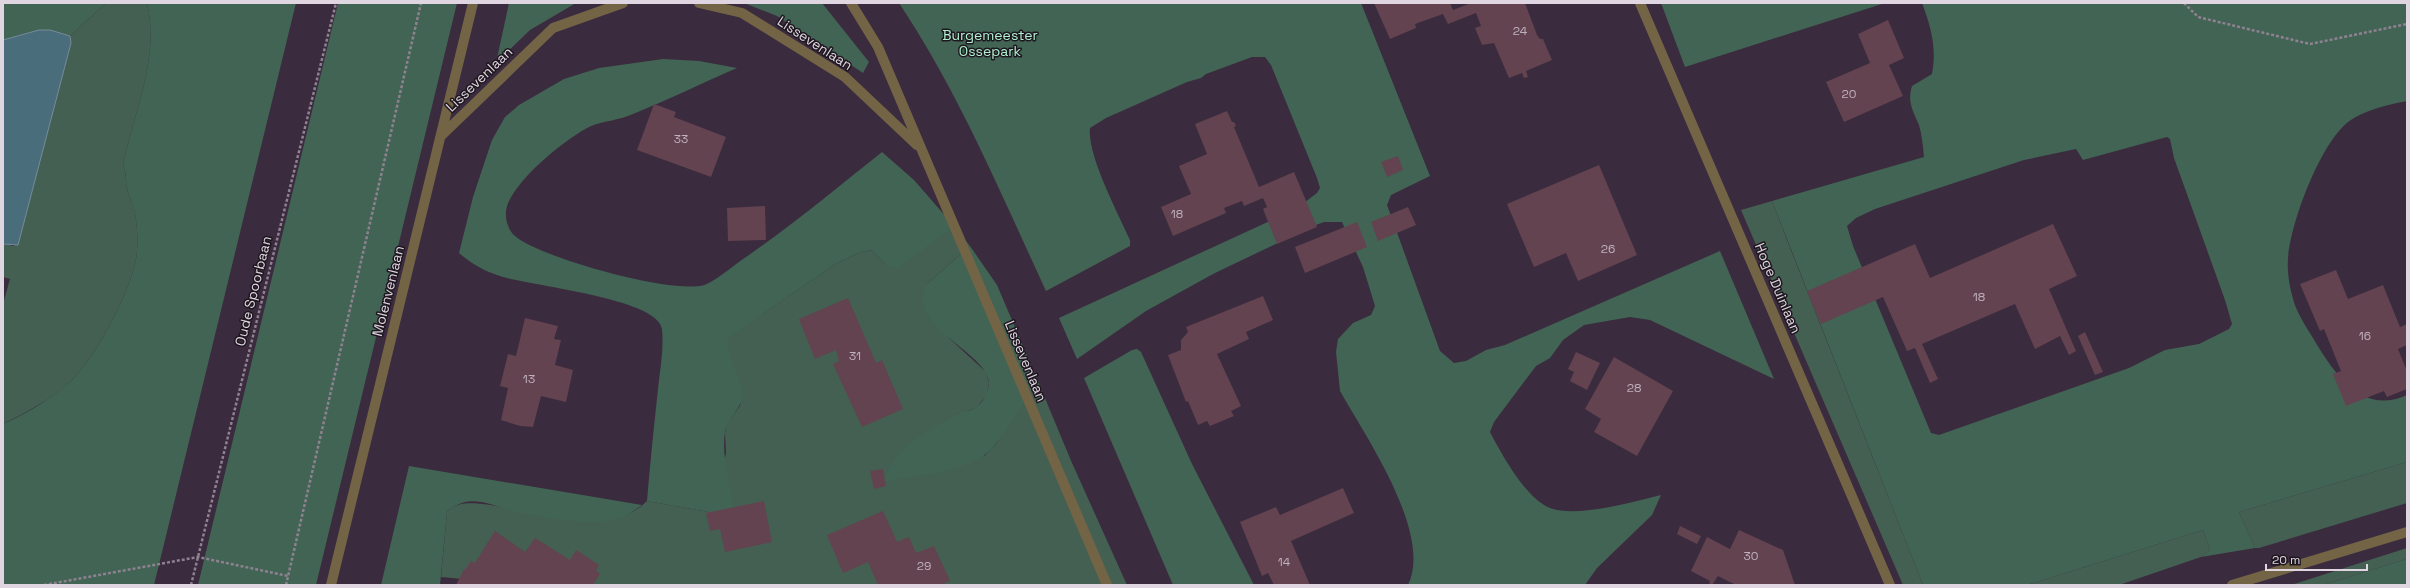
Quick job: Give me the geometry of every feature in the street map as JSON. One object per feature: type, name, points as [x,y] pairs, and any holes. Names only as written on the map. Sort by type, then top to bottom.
[{"type":"street","name":"Molenvenlaan","points":[[331,585],[473,3]]},
{"type":"street","name":"Lissevenlaan","points":[[441,136],[553,28],[623,3]]},
{"type":"street","name":"Lissevenlaan","points":[[699,3],[742,13],[845,77],[920,148]]},
{"type":"street","name":"Lissevenlaan","points":[[851,3],[878,47],[1107,585]]},
{"type":"street","name":"Hoge Duinlaan","points":[[1640,3],[1890,585]]},
{"type":"street","points":[[2232,585],[2407,532]]},
{"type":"path","name":"Oude Spoorbaan","points":[[191,585],[336,3]]},
{"type":"path","points":[[286,585],[421,3]]},
{"type":"path","points":[[2184,3],[2198,17],[2310,44],[2407,24]]},
{"type":"path","points":[[44,585],[198,556],[288,576]]},
{"type":"green space","points":[[3,3],[106,3],[70,36],[51,31],[36,31],[3,40]]},
{"type":"green space","points":[[106,3],[147,3],[150,24],[150,44],[144,85],[123,165],[126,185],[134,208],[137,224],[137,251],[135,265],[122,301],[112,321],[91,357],[80,371],[70,382],[55,394],[3,424],[3,304],[10,279],[3,277],[3,244],[14,246],[71,43],[70,36]]},
{"type":"green space","points":[[147,3],[296,3],[154,585],[3,585],[3,424],[47,400],[70,382],[80,371],[91,357],[112,321],[122,301],[135,265],[137,251],[137,224],[126,185],[123,165],[148,64],[150,24]]},
{"type":"green space","points":[[338,3],[457,3],[316,585],[198,585]]},
{"type":"green space","points":[[509,3],[576,3],[530,30],[496,63]]},
{"type":"green space","points":[[744,3],[822,3],[869,62],[863,73],[777,16]]},
{"type":"green space","name":"Burgemeester Ossepark","points":[[899,3],[1361,3],[1430,176],[1391,195],[1387,205],[1440,351],[1454,363],[1466,361],[1486,350],[1505,345],[1720,251],[1774,379],[1650,320],[1630,317],[1584,325],[1563,340],[1550,358],[1536,366],[1494,422],[1490,432],[1507,463],[1523,486],[1541,503],[1550,508],[1561,511],[1590,510],[1621,505],[1661,495],[1652,515],[1597,568],[1585,585],[1408,585],[1413,564],[1412,540],[1404,513],[1380,459],[1340,391],[1336,352],[1338,339],[1353,323],[1371,315],[1375,306],[1363,267],[1342,222],[1324,222],[1313,226],[1213,274],[1146,311],[1077,359],[1059,318],[1296,209],[1317,193],[1320,188],[1317,178],[1271,65],[1265,57],[1252,57],[1206,74],[1201,78],[1187,82],[1106,118],[1090,128],[1090,139],[1098,168],[1130,240],[1130,246],[1046,291],[996,181],[960,108],[921,37]]},
{"type":"green space","points":[[1661,3],[1885,3],[1685,67]]},
{"type":"green space","points":[[1922,3],[2407,3],[2407,101],[2384,106],[2361,114],[2348,122],[2337,133],[2317,166],[2300,206],[2290,244],[2288,272],[2293,301],[2298,312],[2330,365],[2340,377],[2351,388],[2376,400],[2391,400],[2407,395],[2407,462],[2239,512],[2255,548],[2201,557],[2210,550],[2203,530],[2027,585],[1923,585],[1772,201],[1924,157],[1920,129],[1911,106],[1910,97],[1912,86],[1932,74],[1934,55],[1933,46]],"holes":[[[2167,137],[2170,139],[2174,158],[2225,300],[2232,324],[2229,329],[2199,344],[2165,350],[2129,368],[1939,435],[1931,433],[1853,246],[1847,226],[1856,218],[1875,209],[2024,160],[2076,149],[2083,160]]]},
{"type":"green space","points":[[663,59],[699,61],[737,68],[628,116],[591,126],[556,149],[531,172],[512,195],[507,206],[506,218],[510,230],[515,236],[529,245],[551,254],[609,273],[668,285],[692,287],[707,284],[783,230],[882,152],[914,180],[954,226],[898,268],[886,265],[871,250],[861,252],[837,263],[728,338],[730,354],[741,383],[742,390],[741,402],[729,422],[725,432],[724,441],[725,461],[734,510],[714,513],[647,501],[662,359],[662,329],[655,318],[639,309],[617,301],[500,276],[478,267],[459,253],[473,197],[492,140],[505,117],[519,105],[564,79],[599,68]]},
{"type":"green space","points":[[1772,201],[1923,585],[1903,585],[1741,210]]},
{"type":"green space","points":[[954,226],[970,246],[927,284],[949,338],[986,372],[989,383],[987,395],[976,408],[958,414],[984,456],[997,443],[1037,379],[1072,463],[1127,585],[531,585],[441,577],[447,512],[461,504],[482,504],[567,520],[597,521],[624,516],[647,501],[714,513],[726,453],[725,433],[727,424],[740,406],[742,391],[728,353],[727,338],[837,263],[861,252],[871,250],[886,265]]},
{"type":"green space","points":[[970,246],[997,285],[1037,379],[1020,409],[998,442],[983,456],[973,462],[948,470],[883,482],[895,459],[906,447],[945,421],[960,413],[975,408],[981,403],[987,393],[989,382],[985,371],[936,325],[927,313],[923,299],[927,284]]},
{"type":"green space","points":[[1137,349],[1141,352],[1192,464],[1254,585],[1173,585],[1084,378],[1132,350]]},
{"type":"green space","points":[[2407,462],[2407,503],[2259,548],[2255,548],[2239,512]]},
{"type":"green space","points":[[409,466],[642,505],[621,518],[609,521],[582,522],[513,511],[483,502],[465,502],[453,507],[447,512],[440,585],[381,585]]},
{"type":"green space","points":[[2203,530],[2210,550],[2201,557],[2119,585],[2027,585]]},
{"type":"green space","points":[[2407,548],[2407,559],[2323,585],[2291,585]]},
{"type":"green space","points":[[2407,559],[2407,585],[2323,585]]},
{"type":"water","points":[[39,30],[50,30],[70,36],[71,43],[18,245],[3,244],[3,40]]},
{"type":"building","points":[[1374,3],[1450,3],[1453,10],[1471,3],[1525,3],[1537,35],[1540,39],[1543,39],[1552,60],[1526,71],[1528,77],[1524,78],[1522,73],[1509,78],[1494,43],[1482,45],[1475,28],[1481,26],[1476,13],[1448,24],[1443,14],[1415,24],[1416,28],[1390,39]]},
{"type":"building","points":[[1888,20],[1904,58],[1889,65],[1903,96],[1844,122],[1826,82],[1870,63],[1858,34]]},
{"type":"building","points":[[654,104],[676,112],[674,117],[726,137],[711,177],[637,150]]},
{"type":"building","points":[[1227,111],[1232,122],[1234,122],[1236,126],[1234,127],[1259,187],[1294,172],[1317,227],[1277,244],[1263,209],[1267,207],[1263,198],[1244,206],[1242,201],[1224,208],[1226,213],[1173,236],[1161,207],[1191,194],[1179,166],[1207,154],[1195,124]]},
{"type":"building","points":[[1398,156],[1403,170],[1387,177],[1381,162]]},
{"type":"building","points":[[1599,165],[1637,255],[1578,281],[1566,253],[1534,267],[1507,204]]},
{"type":"building","points":[[765,206],[766,240],[728,241],[727,208]]},
{"type":"building","points":[[1408,207],[1416,225],[1378,241],[1371,222]]},
{"type":"building","points":[[1357,222],[1367,247],[1305,273],[1295,247]]},
{"type":"building","points":[[2053,224],[2077,276],[2049,289],[2076,351],[2069,355],[2060,336],[2035,349],[2015,304],[1922,344],[1938,379],[1930,383],[1915,348],[1907,351],[1883,297],[1821,324],[1807,291],[1915,244],[1930,278]]},
{"type":"building","points":[[2336,270],[2348,299],[2383,285],[2400,327],[2407,324],[2407,345],[2398,349],[2407,371],[2407,389],[2387,397],[2384,391],[2346,406],[2333,374],[2341,371],[2324,329],[2320,331],[2300,284]]},
{"type":"building","points":[[1263,296],[1273,320],[1246,332],[1249,339],[1217,354],[1241,406],[1231,411],[1234,416],[1210,426],[1207,421],[1198,425],[1188,401],[1186,402],[1168,355],[1181,350],[1181,340],[1188,332],[1186,327]]},
{"type":"building","points":[[848,298],[876,363],[882,360],[903,409],[862,427],[833,364],[839,361],[836,350],[815,359],[799,319]]},
{"type":"building","points":[[525,318],[558,326],[554,339],[561,340],[555,365],[573,370],[566,402],[541,396],[533,427],[520,426],[501,420],[508,388],[500,386],[508,354],[516,356]]},
{"type":"building","points":[[2085,332],[2103,372],[2095,375],[2078,336]]},
{"type":"building","points":[[1576,352],[1600,363],[1587,390],[1570,381],[1574,372],[1568,369]]},
{"type":"building","points":[[1614,357],[1673,391],[1637,456],[1594,432],[1601,419],[1585,409]]},
{"type":"building","points":[[883,469],[886,486],[874,489],[870,471]]},
{"type":"building","points":[[1343,488],[1354,513],[1291,541],[1310,585],[1274,585],[1268,573],[1262,576],[1240,522],[1276,507],[1280,515]]},
{"type":"building","points":[[764,501],[772,542],[725,552],[720,529],[710,531],[706,513]]},
{"type":"building","points":[[883,511],[897,542],[909,537],[916,553],[934,546],[950,581],[941,585],[878,585],[868,562],[843,573],[827,535]]},
{"type":"building","points":[[1680,526],[1701,536],[1697,544],[1677,534]]},
{"type":"building","points":[[1739,530],[1783,550],[1795,585],[1736,585],[1718,576],[1712,585],[1709,583],[1710,581],[1691,571],[1707,537],[1730,549]]},
{"type":"building","points":[[495,531],[525,552],[535,538],[570,560],[576,550],[599,565],[596,571],[600,574],[593,585],[456,585],[464,569],[465,570],[471,561],[475,563]]}]
